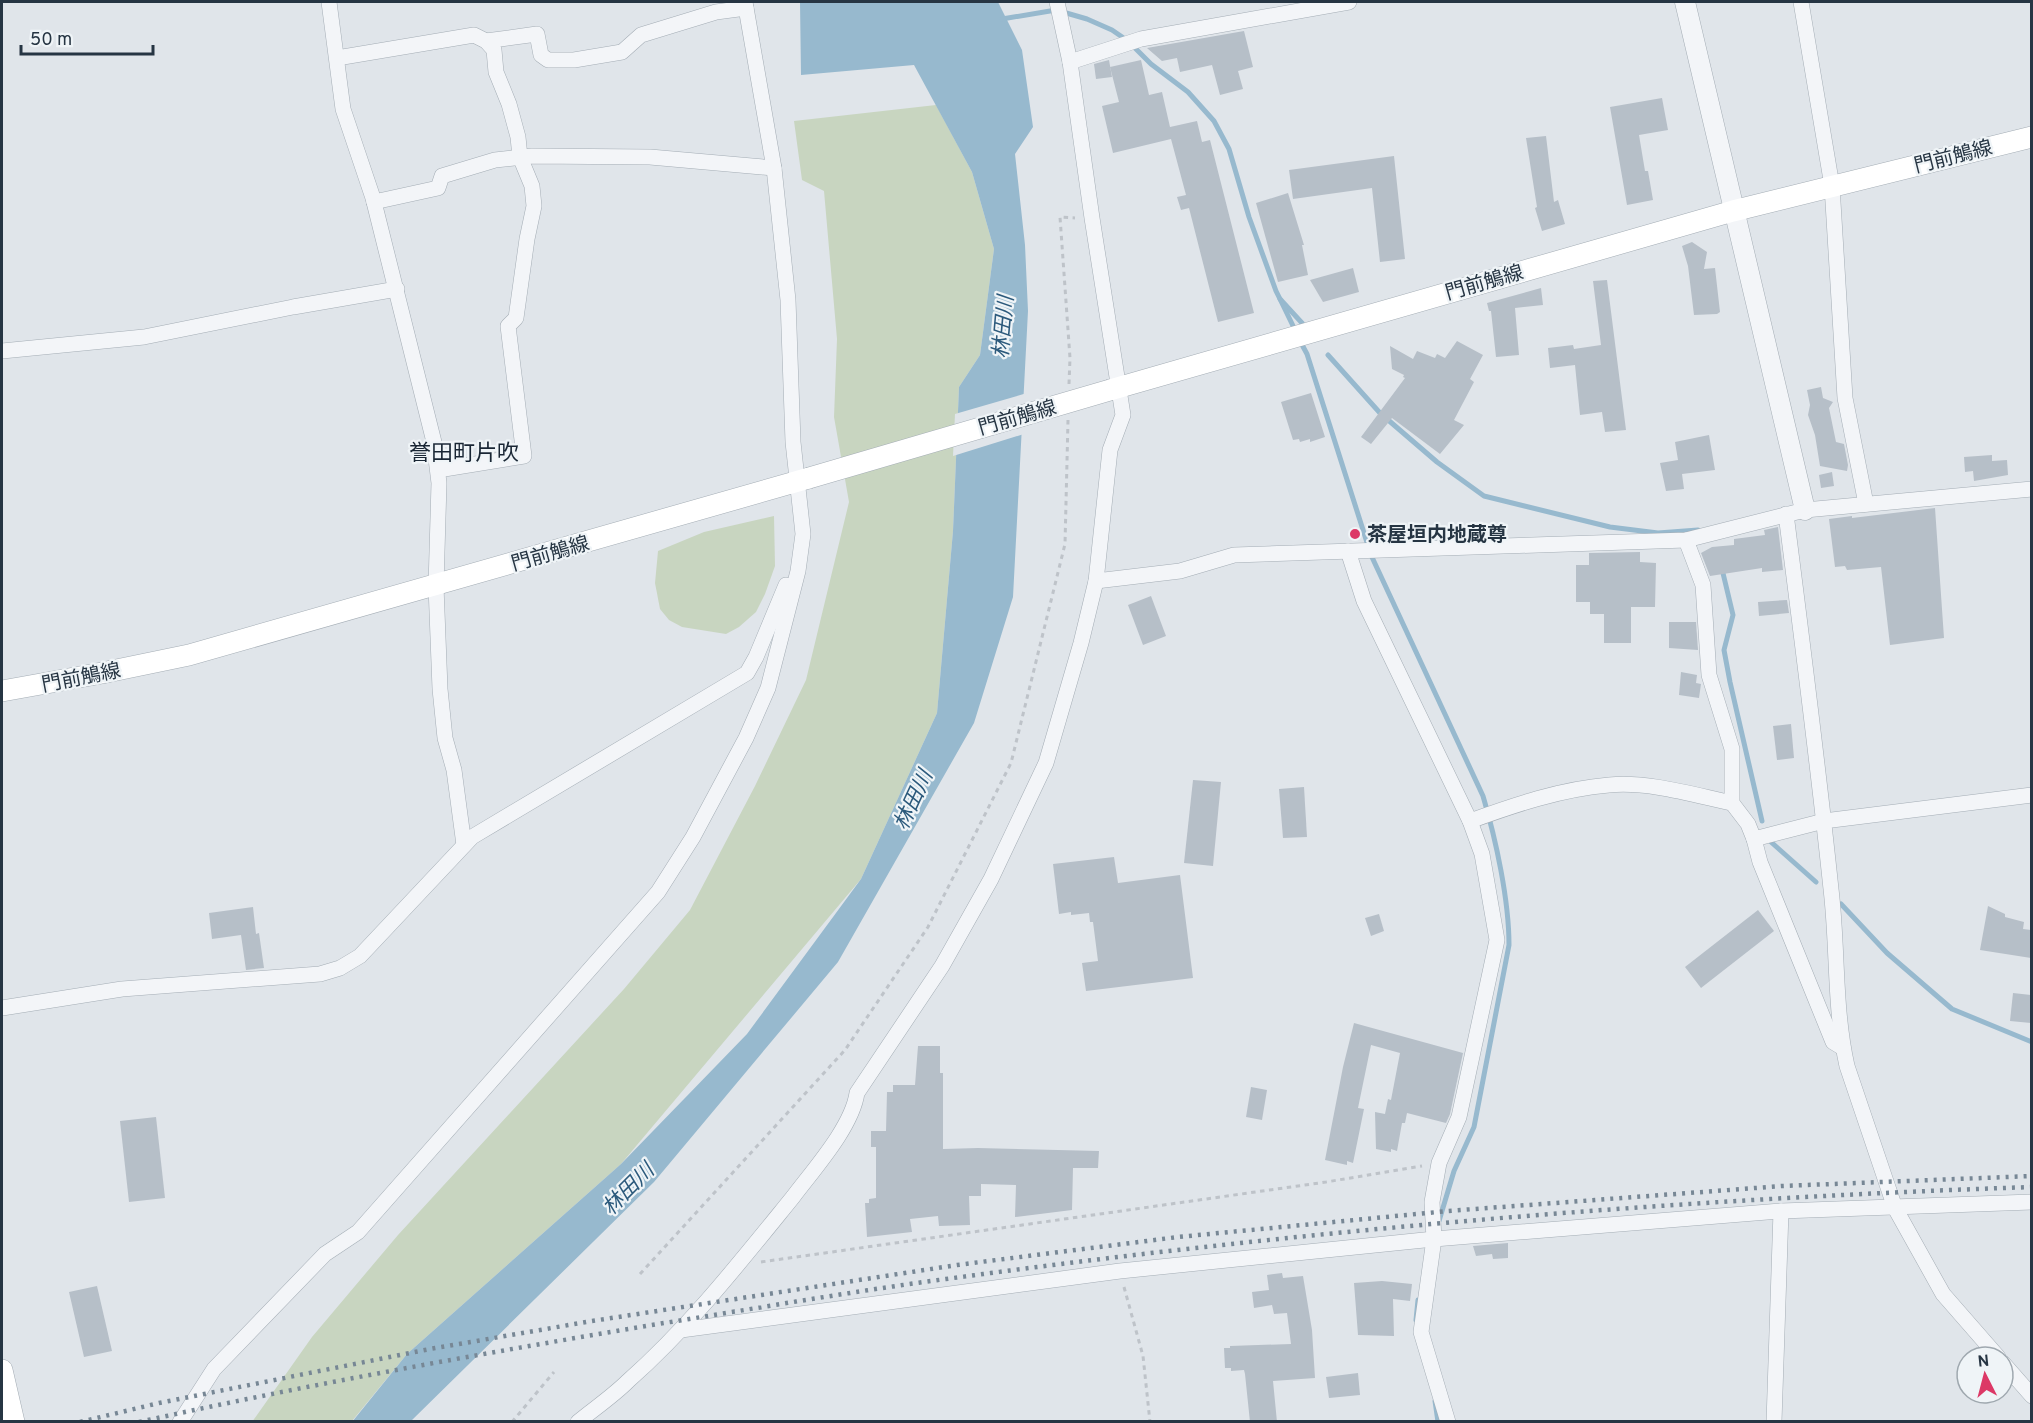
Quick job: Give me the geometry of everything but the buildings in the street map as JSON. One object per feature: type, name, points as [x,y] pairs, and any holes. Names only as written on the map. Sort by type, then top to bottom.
[{"type":"main road","name":"門前鵤線","points":[[2,691],[189,655],[436,586],[1733,211],[2031,137]]},
{"type":"main road","points":[[2,1370],[11,1421]]},
{"type":"street","points":[[328,2],[343,109],[374,202],[434,442],[440,483],[436,586],[440,689],[445,738],[454,770],[464,845]]},
{"type":"street","points":[[579,1422],[628,1382],[681,1329],[738,1265],[821,1162],[855,1108],[857,1093],[942,966],[991,879],[1046,763],[1081,643],[1096,581],[1110,450],[1123,415],[1115,389],[1070,62],[1057,2]]},
{"type":"street","points":[[1070,62],[1141,39],[1349,2]]},
{"type":"street","points":[[1684,2],[1733,211],[1796,512],[1832,896],[1836,982],[1847,1066],[1895,1208],[1943,1294],[1988,1345]]},
{"type":"street","points":[[1801,2],[1832,186],[1845,398],[1866,504]]},
{"type":"street","points":[[180,1422],[214,1369],[325,1254],[358,1232],[658,892],[693,837],[746,738],[768,688],[798,571],[803,534],[803,480],[793,442],[788,300],[774,168],[745,5],[641,35],[622,51],[574,60],[548,60],[541,55],[537,34],[486,41]]},
{"type":"street","points":[[337,58],[474,34],[486,41],[494,50],[496,72],[510,104],[520,157],[532,186],[534,206],[516,318],[508,326],[524,456],[438,470]]},
{"type":"street","points":[[374,202],[438,188],[442,176],[495,160],[520,157],[579,155],[651,157],[774,168]]},
{"type":"street","points":[[2,351],[144,338],[293,307],[397,289]]},
{"type":"street","points":[[1096,581],[1180,571],[1234,555],[1686,540],[1796,512],[2031,489]]},
{"type":"street","points":[[1686,540],[1703,585],[1709,675],[1732,749],[1732,803],[1748,824],[1760,862],[1833,1042],[1843,1048]]},
{"type":"street","points":[[1348,551],[1364,601],[1470,821],[1482,854],[1497,940],[1459,1117],[1439,1163],[1432,1202],[1434,1239],[1421,1332],[1448,1422]]},
{"type":"street","points":[[2,1008],[122,989],[321,974],[340,968],[360,956],[472,837],[747,673],[756,657],[783,589],[798,571]]},
{"type":"street","points":[[1470,821],[1502,809],[1561,793],[1610,784],[1653,787],[1732,803]]},
{"type":"street","points":[[1754,839],[1824,821],[2031,795]]},
{"type":"street","points":[[681,1329],[1120,1271],[1434,1239],[1781,1211],[2031,1202]]},
{"type":"street","points":[[1774,1422],[1781,1211]]},
{"type":"street","points":[[2015,1377],[2031,1396]]},
{"type":"path","points":[[1069,393],[1070,358],[1060,217],[1092,218]]},
{"type":"path","points":[[640,1274],[845,1050],[928,927],[1006,773],[1011,763],[1065,544],[1069,416]]},
{"type":"path","points":[[738,1265],[1326,1182],[1439,1163]]},
{"type":"path","points":[[1120,1271],[1143,1356],[1150,1422]]},
{"type":"path","points":[[512,1422],[554,1372]]},
{"type":"green space","points":[[936,105],[972,172],[994,249],[980,355],[959,387],[953,531],[937,713],[861,879],[621,1164],[407,1354],[352,1421],[252,1422],[312,1337],[398,1235],[624,989],[690,910],[755,786],[806,680],[849,502],[834,417],[837,339],[824,191],[802,180],[794,121]]},
{"type":"green space","points":[[774,516],[775,566],[756,612],[739,627],[726,634],[682,627],[669,620],[660,609],[655,583],[658,551],[704,532]]},
{"type":"water","name":"林田川","points":[[800,2],[998,2],[1022,50],[1033,127],[1015,154],[1025,245],[1028,311],[1013,597],[974,723],[838,962],[654,1182],[411,1421],[352,1422],[407,1354],[621,1164],[747,1034],[861,879],[937,713],[953,531],[959,387],[980,355],[994,249],[972,172],[914,65],[801,75]]},
{"type":"pier","points":[[1027,393],[1024,434],[953,456],[955,414]]},
{"type":"waterway","points":[[1002,19],[1056,10],[1087,19],[1112,30],[1128,41],[1151,64],[1188,92],[1214,121],[1229,149],[1249,217],[1276,291],[1280,299],[1302,323]]},
{"type":"waterway","points":[[1280,299],[1296,332]]},
{"type":"waterway","points":[[1300,341],[1307,354],[1371,555],[1483,796],[1493,832],[1504,890],[1509,945],[1474,1127],[1454,1171],[1439,1221]]},
{"type":"waterway","points":[[1328,355],[1380,413],[1437,462],[1484,496],[1610,527],[1658,533],[1698,530]]},
{"type":"waterway","points":[[1722,569],[1733,615],[1724,650],[1762,821]]},
{"type":"waterway","points":[[1771,842],[1816,882]]},
{"type":"waterway","points":[[1841,904],[1887,953],[1952,1009],[2032,1042]]},
{"type":"waterway","points":[[1416,1320],[1418,1300]]},
{"type":"waterway","points":[[1435,1401],[1438,1422]]},
{"type":"railway","points":[[80,1422],[159,1403],[430,1349],[592,1321],[957,1265],[1178,1237],[1448,1211],[1782,1186],[2032,1176]]},
{"type":"railway","points":[[139,1422],[333,1382],[593,1335],[810,1299],[1094,1260],[1228,1244],[1495,1218],[1764,1199],[2032,1187]]},
{"type":"place","name":"茶屋垣内地蔵尊","points":[[1355,534]]},
{"type":"district","name":"誉田町片吹","points":[[464,452]]}]
